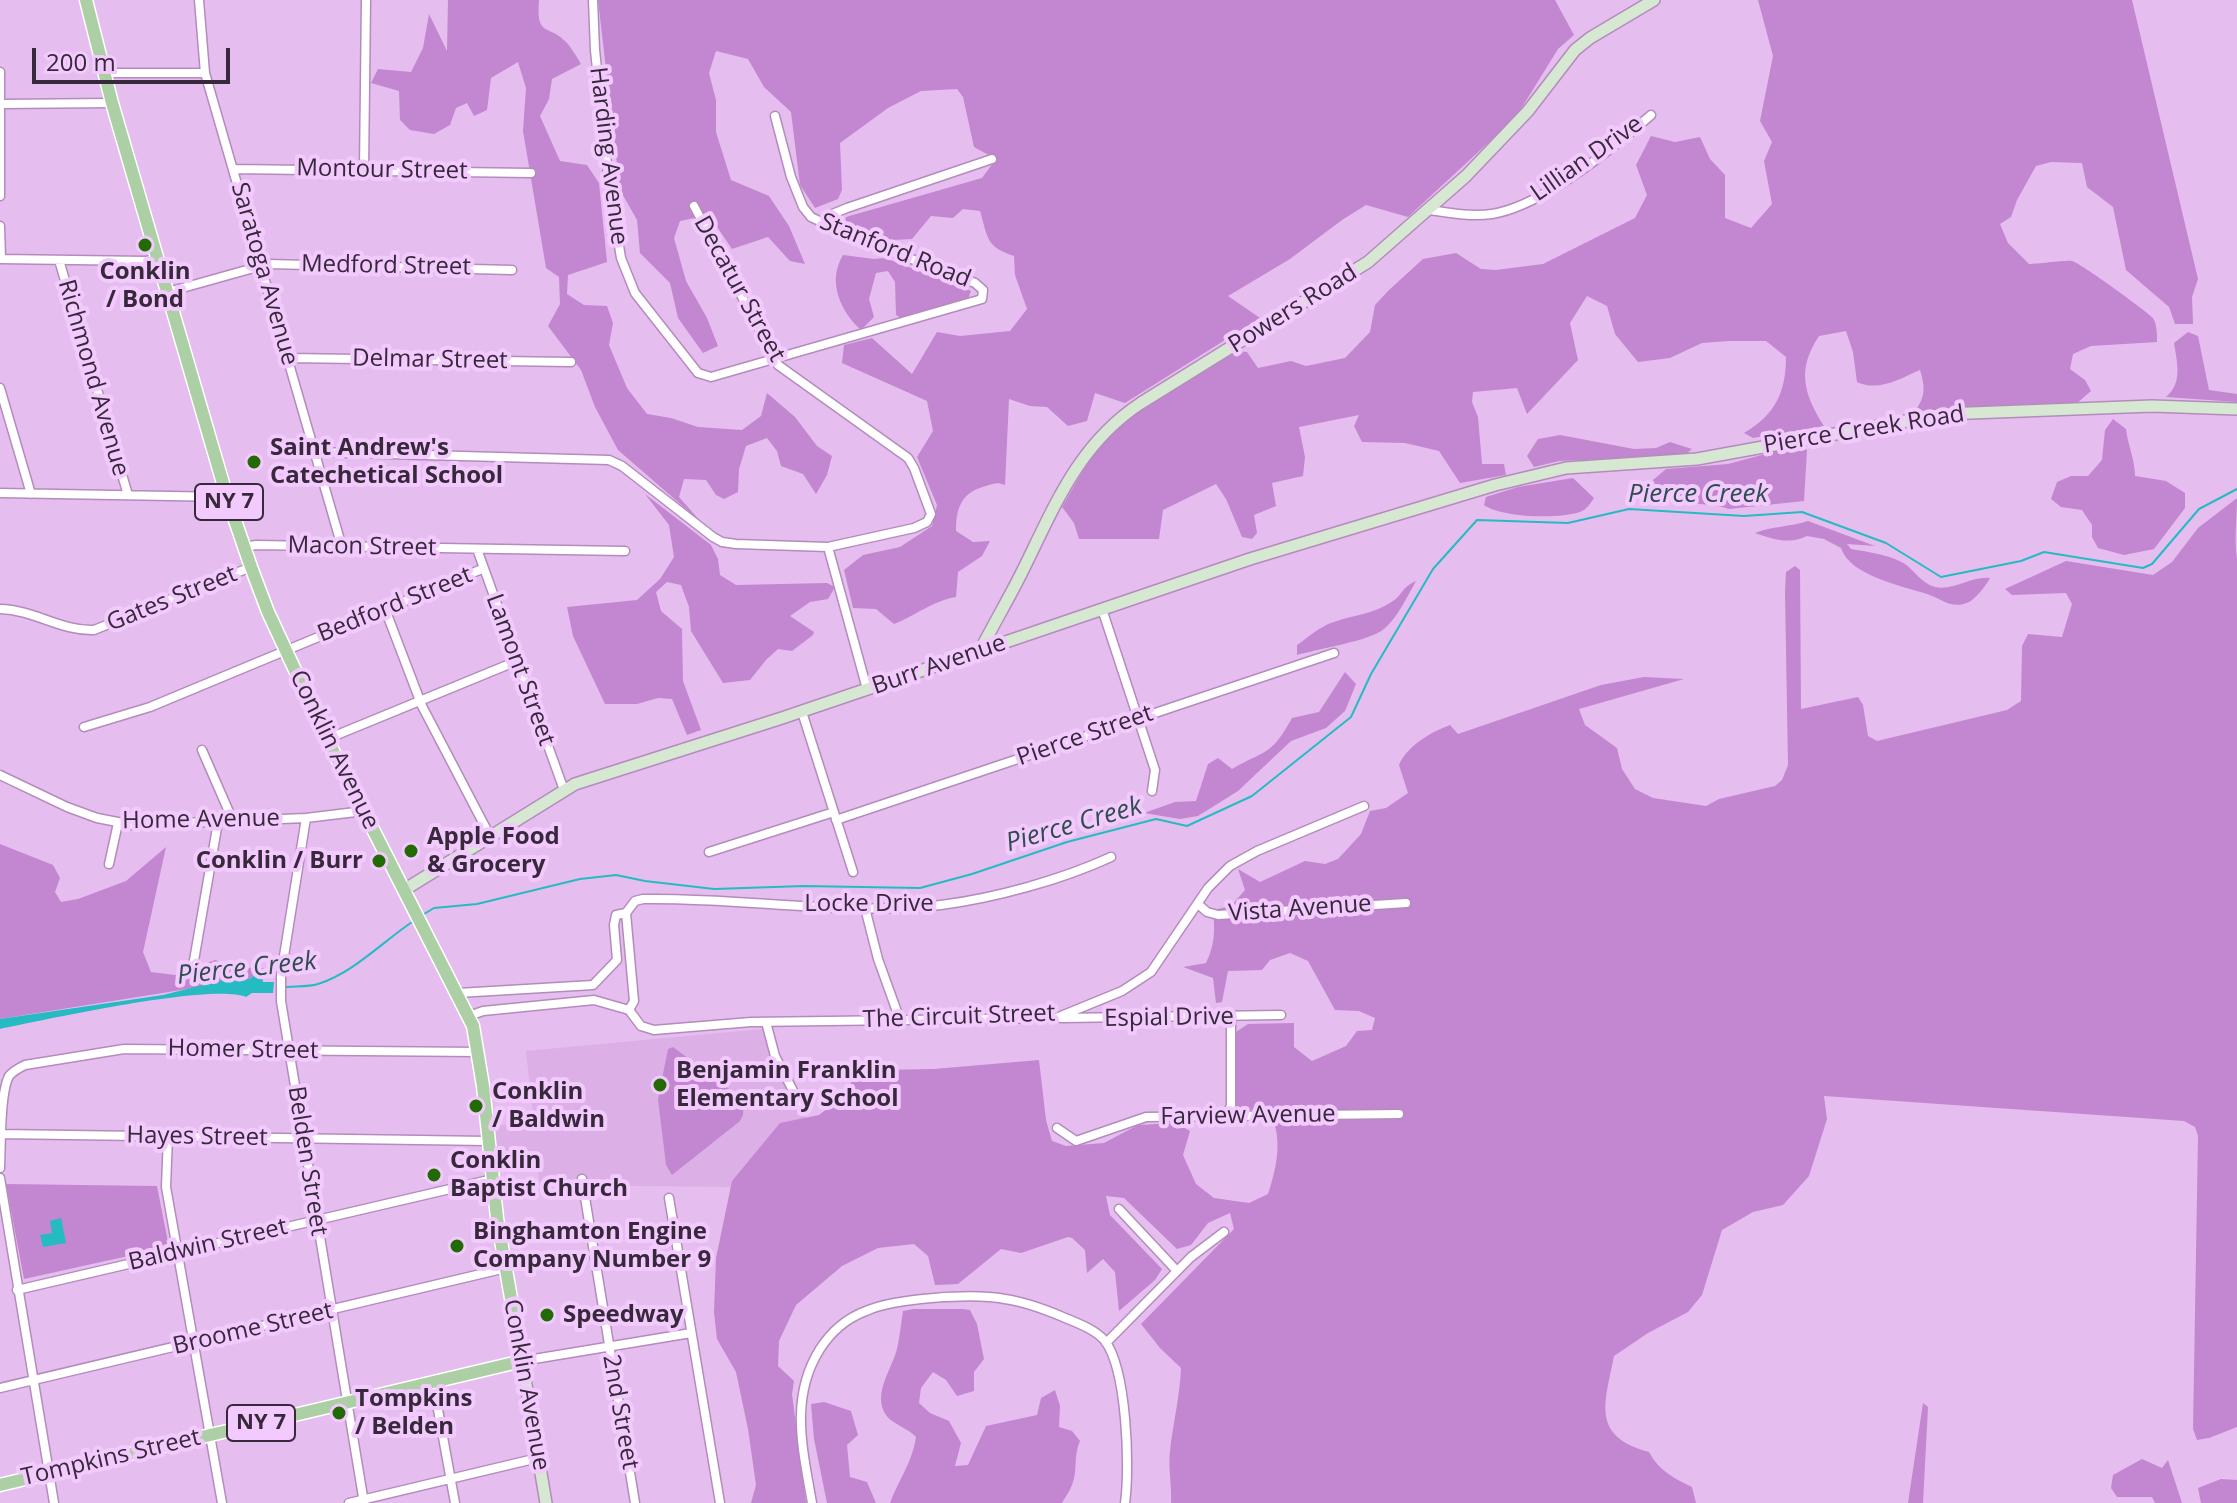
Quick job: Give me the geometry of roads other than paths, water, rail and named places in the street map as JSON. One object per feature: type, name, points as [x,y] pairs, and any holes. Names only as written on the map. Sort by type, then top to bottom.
[{"type":"main road","name":"Conklin Avenue","points":[[86,0],[112,103],[243,547],[285,651],[327,739],[469,1016],[479,1052],[493,1179],[522,1361]]},
{"type":"main road","name":"Tompkins Street","points":[[0,1485],[522,1361]]},
{"type":"street","name":"Saratoga Avenue","points":[[199,0],[205,73],[342,547]]},
{"type":"street","points":[[364,170],[366,0]]},
{"type":"street","name":"Harding Avenue","points":[[593,0],[595,50],[619,250],[635,293],[693,368],[705,377],[979,302],[984,297]]},
{"type":"street","name":"Powers Road","points":[[980,651],[1061,493],[1106,429],[1154,394],[1348,276],[1430,210],[1528,111],[1575,50],[1654,0]]},
{"type":"street","points":[[0,72],[0,196]]},
{"type":"street","points":[[104,73],[205,73]]},
{"type":"street","points":[[1,104],[112,103]]},
{"type":"street","name":"Lillian Drive","points":[[1430,210],[1479,214],[1518,206],[1585,167],[1651,115]]},
{"type":"street","name":"Stanford Road","points":[[775,116],[791,177],[803,207],[811,217],[975,283],[983,290],[984,297]]},
{"type":"street","points":[[823,224],[830,215],[847,208],[992,159]]},
{"type":"street","name":"Montour Street","points":[[233,169],[531,173]]},
{"type":"street","name":"Decatur Street","points":[[315,452],[609,460],[622,466],[722,542],[828,547],[923,525],[930,518],[930,508],[908,458],[778,365],[694,206]]},
{"type":"street","points":[[0,226],[0,259],[158,259]]},
{"type":"street","name":"Richmond Avenue","points":[[59,260],[128,495]]},
{"type":"street","name":"Medford Street","points":[[168,292],[261,265],[512,270]]},
{"type":"street","name":"Delmar Street","points":[[288,358],[571,362]]},
{"type":"street","points":[[0,388],[31,494]]},
{"type":"street","name":"Pierce Creek Road","points":[[1495,485],[1566,468],[1697,459],[1945,414],[2141,406],[2237,409]]},
{"type":"street","name":"Burr Avenue","points":[[404,890],[564,790],[610,772],[802,712],[1277,551],[1495,485]]},
{"type":"street","points":[[0,493],[227,497]]},
{"type":"street","name":"Macon Street","points":[[243,547],[625,551]]},
{"type":"street","points":[[828,547],[867,689]]},
{"type":"street","name":"Lamont Street","points":[[477,549],[564,790]]},
{"type":"street","name":"Gates Street","points":[[0,609],[29,612],[70,628],[94,630],[251,567]]},
{"type":"street","name":"Bedford Street","points":[[84,727],[141,711],[482,569]]},
{"type":"street","points":[[385,609],[420,701],[490,836]]},
{"type":"street","points":[[1102,609],[1155,770],[1152,791]]},
{"type":"street","name":"Pierce Street","points":[[709,852],[835,816],[1334,653]]},
{"type":"street","points":[[327,739],[517,661]]},
{"type":"street","points":[[802,712],[853,872]]},
{"type":"street","points":[[202,750],[233,821]]},
{"type":"street","name":"Home Avenue","points":[[0,775],[67,807],[118,823],[144,825],[306,818],[364,811]]},
{"type":"street","name":"The Circuit Street","points":[[594,1000],[629,1010],[641,1026],[654,1030],[766,1022],[1056,1018],[1122,991],[1151,972],[1219,876],[1241,859],[1364,806]]},
{"type":"street","name":"Belden Street","points":[[306,818],[280,992],[364,1501]]},
{"type":"street","points":[[192,972],[218,822]]},
{"type":"street","points":[[109,864],[118,823]]},
{"type":"street","name":"Locke Drive","points":[[626,913],[635,901],[643,899],[865,908],[958,902],[1056,879],[1111,857]]},
{"type":"street","name":"Vista Avenue","points":[[1198,904],[1207,912],[1218,915],[1406,903]]},
{"type":"street","points":[[865,908],[882,971],[900,1020]]},
{"type":"street","points":[[617,960],[615,919],[620,913],[626,913],[634,1001],[629,1010]]},
{"type":"street","points":[[458,993],[593,985],[617,960],[631,963]]},
{"type":"street","points":[[469,1016],[483,1011],[594,1000],[593,985]]},
{"type":"street","name":"Espial Drive","points":[[1056,1018],[1281,1015]]},
{"type":"street","points":[[1225,1116],[1231,1106],[1231,1017]]},
{"type":"street","points":[[766,1022],[775,1056],[802,1108]]},
{"type":"street","name":"Homer Street","points":[[1,1134],[7,1080],[25,1065],[116,1050],[479,1052]]},
{"type":"street","name":"Farview Avenue","points":[[1057,1128],[1076,1141],[1140,1118],[1399,1114]]},
{"type":"street","points":[[0,1168],[1,1134]]},
{"type":"street","name":"Hayes Street","points":[[1,1134],[488,1141]]},
{"type":"street","points":[[168,1136],[165,1181],[222,1503]]},
{"type":"street","points":[[0,1178],[2,1205],[54,1503]]},
{"type":"street","name":"Baldwin Street","points":[[17,1290],[493,1179]]},
{"type":"street","name":"2nd Street","points":[[582,1179],[635,1503]]},
{"type":"street","points":[[669,1198],[720,1503]]},
{"type":"street","points":[[1119,1209],[1177,1271]]},
{"type":"street","points":[[1106,1343],[1177,1271],[1224,1232]]},
{"type":"street","name":"Broome Street","points":[[0,1388],[506,1268]]},
{"type":"street","points":[[812,1503],[800,1422],[803,1387],[822,1346],[838,1327],[868,1310],[893,1304],[962,1298],[1003,1298],[1037,1306],[1089,1328],[1106,1343],[1117,1377],[1126,1424],[1125,1503]]},
{"type":"street","name":"Tompkins Street","points":[[522,1361],[691,1333]]},
{"type":"street","name":"Conklin Avenue","points":[[522,1361],[546,1503]]},
{"type":"street","points":[[433,1382],[455,1503]]},
{"type":"street","points":[[349,1503],[538,1458]]},
{"type":"waterway","name":"Pierce Creek","points":[[424,914],[434,908],[477,904],[580,879],[616,875],[714,889],[804,886],[920,888],[1067,842],[1156,819],[1187,826],[1252,796],[1351,717],[1371,674],[1433,569],[1477,520],[1568,523],[1629,509],[1744,516],[1802,512],[1886,543],[1941,577],[2021,561],[2044,552],[2143,568],[2152,564],[2199,509],[2237,489]]},
{"type":"waterway","name":"Pierce Creek","points":[[286,987],[314,985],[331,979],[357,964],[415,920]]},
{"type":"place","name":"Conklin / Bond","points":[[145,245]]},
{"type":"place","name":"Saint Andrew's Catechetical School","points":[[254,462]]},
{"type":"place","name":"Apple Food & Grocery","points":[[411,851]]},
{"type":"place","name":"Conklin / Burr","points":[[379,861]]},
{"type":"place","name":"Benjamin Franklin Elementary School","points":[[660,1085]]},
{"type":"place","name":"Conklin / Baldwin","points":[[476,1106]]},
{"type":"place","name":"Conklin Baptist Church","points":[[434,1175]]},
{"type":"place","name":"Binghamton Engine Company Number 9","points":[[457,1246]]},
{"type":"place","name":"Speedway","points":[[547,1315]]},
{"type":"place","name":"Tompkins / Belden","points":[[339,1413]]}]
